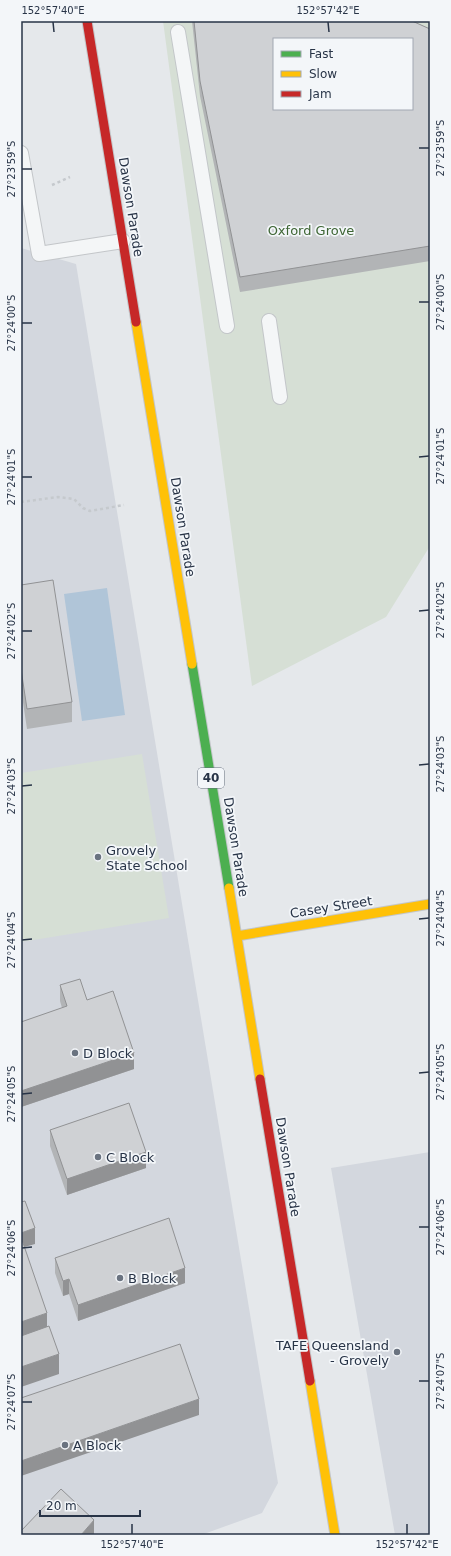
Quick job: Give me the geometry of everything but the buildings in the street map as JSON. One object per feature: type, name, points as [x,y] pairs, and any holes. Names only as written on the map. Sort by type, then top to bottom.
[{"type":"main road","name":"Dawson Parade","points":[[87,21],[335,1535]]},
{"type":"main road","name":"Casey Street","points":[[237,936],[430,904]]},
{"type":"lane","points":[[178,32],[227,326]]},
{"type":"lane","points":[[21,153],[39,254],[123,241]]},
{"type":"lane","points":[[269,321],[280,397]]},
{"type":"path","points":[[46,188],[70,177]]},
{"type":"path","points":[[21,502],[58,497],[74,499],[83,508],[90,510],[124,505]]},
{"type":"shaded area","name":"Grovely State School","points":[[21,248],[76,264],[278,1483],[262,1513],[201,1535],[21,1535]]},
{"type":"shaded area","name":"TAFE Queensland - Grovely","points":[[430,1152],[430,1535],[395,1535],[331,1168]]},
{"type":"green space","name":"Oxford Grove","points":[[163,21],[430,21],[430,546],[386,617],[252,686]]},
{"type":"green space","points":[[142,754],[169,918],[21,942],[21,773]]},
{"type":"water","points":[[107,588],[125,715],[82,721],[64,594]]},
{"type":"traffic: fast","points":[[192,664],[229,888]]},
{"type":"traffic: slow","points":[[136,322],[192,664]]},
{"type":"traffic: slow","points":[[229,888],[260,1079]]},
{"type":"traffic: slow","points":[[237,936],[430,904]]},
{"type":"traffic: slow","points":[[310,1381],[335,1535]]},
{"type":"traffic: jam","points":[[87,21],[136,322]]},
{"type":"traffic: jam","points":[[260,1079],[310,1381]]},
{"type":"place","name":"Grovely State School","points":[[98,857]]},
{"type":"place","name":"D Block","points":[[75,1053]]},
{"type":"place","name":"C Block","points":[[98,1157]]},
{"type":"place","name":"B Block","points":[[120,1278]]},
{"type":"place","name":"TAFE Queensland - Grovely","points":[[397,1352]]},
{"type":"place","name":"A Block","points":[[65,1445]]}]
